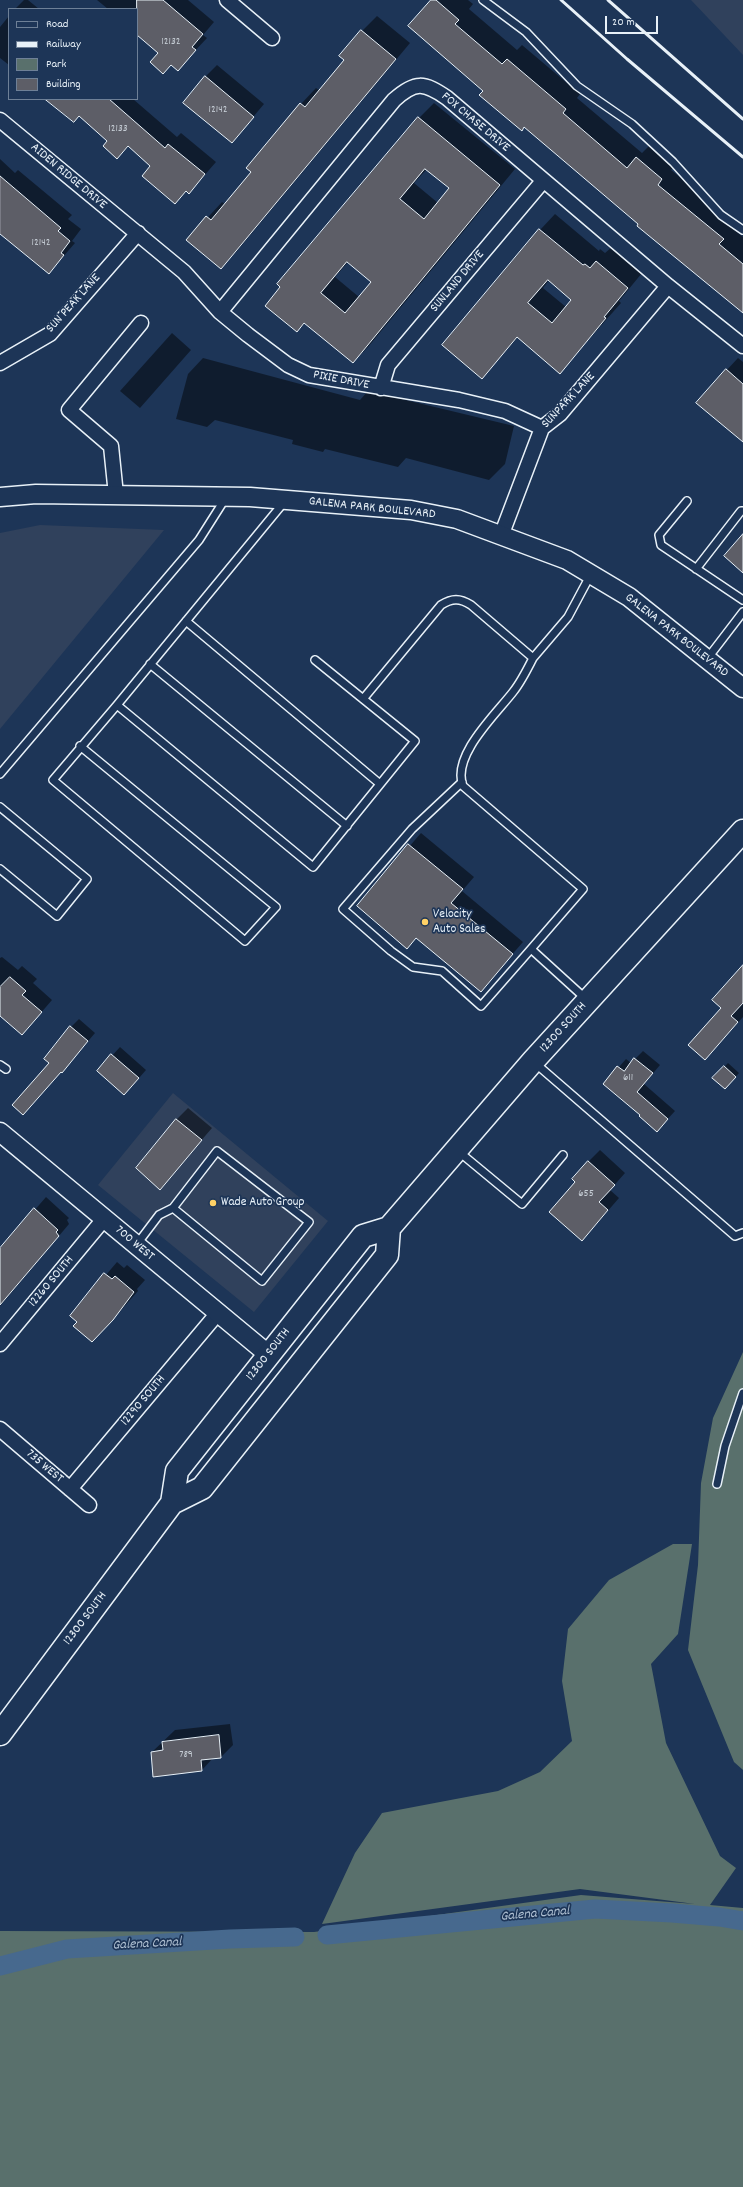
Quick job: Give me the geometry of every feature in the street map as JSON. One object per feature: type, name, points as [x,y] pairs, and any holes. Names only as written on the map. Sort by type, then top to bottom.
[{"type":"main road","name":"12300 SOUTH","points":[[172,1503],[178,1471],[363,1236],[390,1228],[533,1061],[743,831]]},
{"type":"main road","name":"12300 SOUTH","points":[[5,1723],[172,1503],[202,1488],[387,1255],[390,1228]]},
{"type":"street","points":[[227,0],[272,38]]},
{"type":"street","name":"FOX CHASE DRIVE","points":[[220,312],[394,100],[405,90],[418,85],[434,89],[447,98],[668,286],[743,346]]},
{"type":"street","name":"AIDEN RIDGE DRIVE","points":[[0,120],[138,233]]},
{"type":"street","name":"SUNLAND DRIVE","points":[[381,388],[388,365],[543,181]]},
{"type":"street","name":"PIXIE DRIVE","points":[[138,233],[184,272],[220,312],[264,348],[309,375],[466,402],[504,411],[542,428]]},
{"type":"street","name":"SUN PEAK LANE","points":[[0,362],[50,334],[138,233]]},
{"type":"street","name":"SUNPARK LANE","points":[[501,536],[542,428],[560,414],[668,286]]},
{"type":"street","points":[[116,495],[111,446],[69,410],[141,324]]},
{"type":"street","name":"GALENA PARK BOULEVARD","points":[[0,497],[36,494],[227,497],[411,510],[457,519],[566,560],[591,574],[628,597],[743,688]]},
{"type":"street","name":"700 WEST","points":[[0,1132],[217,1314],[269,1355]]},
{"type":"street","name":"12260 SOUTH","points":[[0,1344],[104,1219]]},
{"type":"street","name":"12290 SOUTH","points":[[70,1489],[217,1314]]},
{"type":"street","name":"735 WEST","points":[[0,1429],[88,1505]]},
{"type":"lane","points":[[483,0],[526,32],[577,86],[632,124],[673,162],[721,216],[743,230]]},
{"type":"lane","points":[[0,774],[198,540],[227,497]]},
{"type":"lane","points":[[80,746],[276,907],[245,941],[53,780],[80,746],[117,705],[285,500]]},
{"type":"lane","points":[[687,501],[659,535],[661,546],[743,600]]},
{"type":"lane","points":[[696,569],[741,511],[743,511]]},
{"type":"lane","points":[[462,782],[412,829],[343,909],[391,951],[413,967],[442,971],[481,1006],[583,889],[463,786],[461,769],[470,748],[523,677],[533,658],[568,617],[591,574]]},
{"type":"lane","points":[[363,699],[441,605],[449,600],[463,600],[471,605],[533,658]]},
{"type":"lane","points":[[707,659],[743,612]]},
{"type":"lane","points":[[186,621],[380,784]]},
{"type":"lane","points":[[117,705],[313,867],[415,741],[315,660]]},
{"type":"lane","points":[[150,664],[347,826]]},
{"type":"lane","points":[[0,807],[87,879],[57,916],[0,870]]},
{"type":"lane","points":[[531,949],[588,1001]]},
{"type":"lane","points":[[533,1061],[735,1236],[743,1233]]},
{"type":"lane","points":[[456,1150],[522,1204],[564,1155]]},
{"type":"lane","points":[[136,1246],[159,1215],[173,1208],[218,1151],[309,1222],[262,1281],[173,1208]]},
{"type":"lane","points":[[717,1484],[725,1446],[743,1393]]},
{"type":"shaded area","points":[[691,0],[743,0],[743,55]]},
{"type":"shaded area","points":[[40,525],[164,530],[0,729],[0,533]]},
{"type":"shaded area","name":"Wade Auto Group","points":[[173,1093],[328,1221],[254,1312],[98,1185]]},
{"type":"green space","points":[[743,1352],[743,1770],[734,1762],[688,1650],[698,1565],[701,1483],[713,1418]]},
{"type":"green space","points":[[673,1544],[692,1544],[678,1634],[651,1664],[666,1743],[720,1856],[736,1868],[710,1905],[743,1908],[743,2187],[0,2187],[0,1931],[314,1932],[581,1895],[695,1904],[580,1889],[322,1924],[355,1853],[382,1813],[498,1791],[540,1772],[572,1741],[562,1681],[568,1629],[609,1580]]},
{"type":"building","points":[[137,0],[163,0],[203,34],[192,47],[196,50],[178,71],[171,65],[163,74],[150,62],[158,53],[138,36]]},
{"type":"building","points":[[431,0],[436,0],[459,20],[455,24],[502,64],[507,59],[566,109],[563,113],[627,168],[636,157],[662,179],[658,185],[724,239],[719,244],[743,264],[743,313],[637,226],[638,224],[524,127],[522,131],[479,95],[483,91],[408,26]]},
{"type":"building","points":[[361,30],[396,59],[221,269],[186,240],[206,216],[211,220],[251,172],[246,168],[300,103],[305,107],[344,60],[339,56]]},
{"type":"building","points":[[205,76],[254,117],[232,143],[183,103]]},
{"type":"building","points":[[46,100],[110,100],[165,148],[168,144],[205,174],[189,194],[186,191],[175,204],[142,176],[150,166],[128,146],[117,159],[103,146],[107,141],[79,116],[74,122]]},
{"type":"building","points":[[418,117],[500,185],[353,363],[304,323],[297,332],[265,306],[280,287],[277,284]],"holes":[[[425,169],[449,188],[424,219],[400,199]],[[347,262],[371,282],[345,313],[321,293]]]},
{"type":"building","points":[[0,176],[61,228],[58,231],[70,241],[61,253],[64,255],[49,274],[0,234]]},
{"type":"building","points":[[539,229],[583,265],[585,264],[590,268],[596,261],[628,288],[604,317],[606,318],[560,374],[517,337],[482,379],[442,345]],"holes":[[[548,280],[571,300],[552,323],[528,303]]]},
{"type":"building","points":[[726,369],[743,384],[743,442],[696,403]]},
{"type":"building","points":[[743,534],[743,573],[724,556]]},
{"type":"building","name":"Velocity Auto Sales","points":[[408,844],[463,889],[451,903],[513,954],[481,992],[416,938],[407,949],[357,906]]},
{"type":"building","points":[[743,965],[743,1003],[731,1016],[738,1022],[705,1060],[688,1045],[721,1008],[712,1000]]},
{"type":"building","points":[[10,977],[26,991],[22,995],[42,1012],[22,1035],[0,1016],[0,987]]},
{"type":"building","points":[[70,1026],[88,1041],[62,1073],[61,1072],[23,1115],[12,1105],[49,1063],[44,1059]]},
{"type":"building","points":[[111,1054],[139,1078],[124,1095],[97,1071]]},
{"type":"building","points":[[634,1058],[653,1073],[637,1092],[668,1119],[657,1132],[639,1116],[640,1115],[603,1084],[617,1066],[624,1071]]},
{"type":"building","points":[[724,1066],[736,1077],[725,1089],[712,1078]]},
{"type":"building","points":[[176,1119],[202,1140],[160,1190],[136,1168]]},
{"type":"building","points":[[588,1161],[615,1185],[599,1202],[608,1210],[582,1241],[549,1212],[575,1182],[572,1179]]},
{"type":"building","points":[[34,1208],[58,1230],[56,1232],[59,1236],[0,1305],[0,1248]]},
{"type":"building","points":[[104,1273],[112,1279],[115,1276],[134,1292],[113,1320],[92,1342],[73,1326],[77,1322],[70,1316]]},
{"type":"building","points":[[219,1735],[221,1758],[201,1760],[202,1771],[153,1777],[151,1752],[163,1750],[162,1742]]},
{"type":"waterway","name":"Galena Canal","points":[[327,1935],[595,1909],[672,1913],[719,1917],[743,1921]]},
{"type":"waterway","name":"Galena Canal","points":[[0,1966],[67,1949],[230,1939],[295,1937]]},
{"type":"railway","points":[[561,0],[627,59],[743,157]]},
{"type":"railway","points":[[608,0],[743,119]]},
{"type":"place","name":"Velocity Auto Sales","points":[[425,922]]},
{"type":"place","name":"Wade Auto Group","points":[[213,1203]]}]
